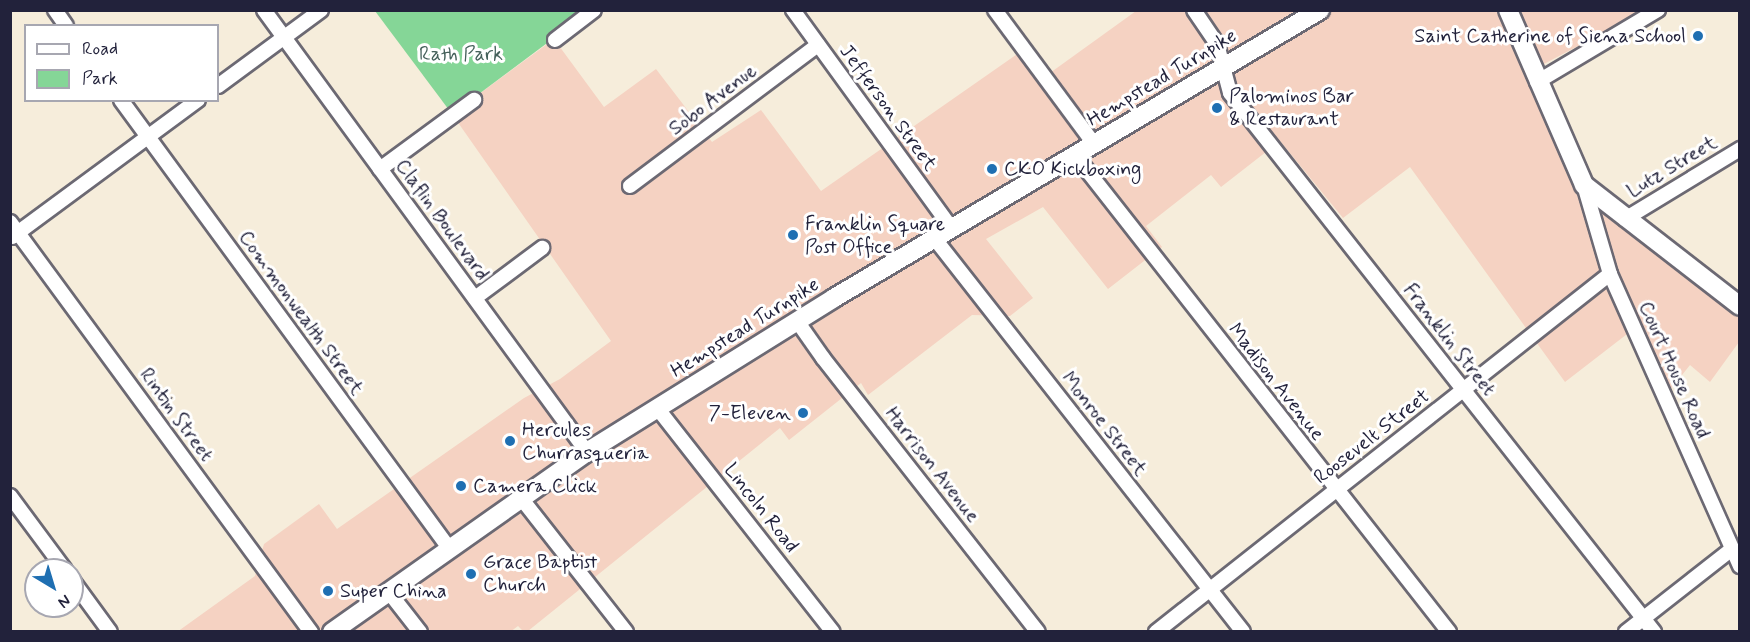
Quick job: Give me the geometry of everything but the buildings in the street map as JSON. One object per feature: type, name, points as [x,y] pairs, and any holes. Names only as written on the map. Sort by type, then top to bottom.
[{"type":"main road","name":"Hempstead Turnpike","points":[[332,632],[587,452],[797,321],[1320,10]]},
{"type":"main road","points":[[1508,10],[1537,82],[1584,185],[1740,306]]},
{"type":"street","points":[[56,10],[65,24]]},
{"type":"street","name":"Claflin Boulevard","points":[[264,10],[587,452]]},
{"type":"street","points":[[219,85],[321,10]]},
{"type":"street","points":[[555,40],[594,10]]},
{"type":"street","name":"Jefferson Street","points":[[793,10],[952,230]]},
{"type":"street","points":[[995,10],[1094,144]]},
{"type":"street","name":"Franklin Street","points":[[1194,10],[1217,44],[1230,93],[1654,632]]},
{"type":"street","points":[[1537,82],[1658,10]]},
{"type":"street","name":"Sobo Avenue","points":[[630,186],[818,45]]},
{"type":"street","points":[[380,169],[474,100]]},
{"type":"street","name":"Commonwealth Street","points":[[123,102],[449,548]]},
{"type":"street","points":[[13,231],[195,102]]},
{"type":"street","name":"Lutz Street","points":[[1625,219],[1740,149]]},
{"type":"street","name":"Madison Avenue","points":[[1075,155],[1449,632]]},
{"type":"street","name":"Court House Road","points":[[1584,185],[1611,274],[1740,566]]},
{"type":"street","name":"Rintin Street","points":[[13,231],[311,632]]},
{"type":"street","name":"Monroe Street","points":[[935,239],[1244,632]]},
{"type":"street","points":[[475,298],[543,248]]},
{"type":"street","name":"Roosevelt Street","points":[[1156,632],[1611,274]]},
{"type":"street","name":"Harrison Avenue","points":[[797,321],[823,358],[1038,632]]},
{"type":"street","name":"Lincoln Road","points":[[658,409],[833,632]]},
{"type":"street","points":[[10,496],[55,558]]},
{"type":"street","points":[[521,498],[626,632]]},
{"type":"street","points":[[1626,632],[1732,549]]},
{"type":"street","points":[[388,591],[420,632]]},
{"type":"street","points":[[84,596],[110,632]]},
{"type":"shaded area","points":[[1136,11],[1644,11],[1542,65],[1589,191],[1739,309],[1739,342],[1710,382],[1690,365],[1662,400],[1631,331],[1565,382],[1410,167],[1343,218],[1280,141],[1221,187],[1211,175],[1146,226],[1162,247],[1108,289],[1043,207],[986,239],[1033,298],[1010,316],[972,315],[868,395],[861,383],[789,440],[780,428],[528,631],[523,631],[518,626],[510,632],[177,632],[255,576],[264,544],[319,504],[337,529],[524,398],[560,379],[611,341],[452,114],[554,39],[604,107],[656,69],[712,142],[761,110],[821,191],[1023,50],[1043,78]]},
{"type":"green space","name":"Rath Park","points":[[578,10],[582,17],[452,114],[375,11]]},
{"type":"place","name":"Saint Catherine of Siena School","points":[[1698,36]]},
{"type":"place","name":"Palominos Bar & Restaurant","points":[[1217,108]]},
{"type":"place","name":"CKO Kickboxing","points":[[992,169]]},
{"type":"place","name":"Franklin Square Post Office","points":[[793,235]]},
{"type":"place","name":"7-Eleven","points":[[803,413]]},
{"type":"place","name":"Hercules Churrasqueria","points":[[510,441]]},
{"type":"place","name":"Camera Click","points":[[461,486]]},
{"type":"place","name":"Grace Baptist Church","points":[[471,574]]},
{"type":"place","name":"Super China","points":[[328,591]]}]
